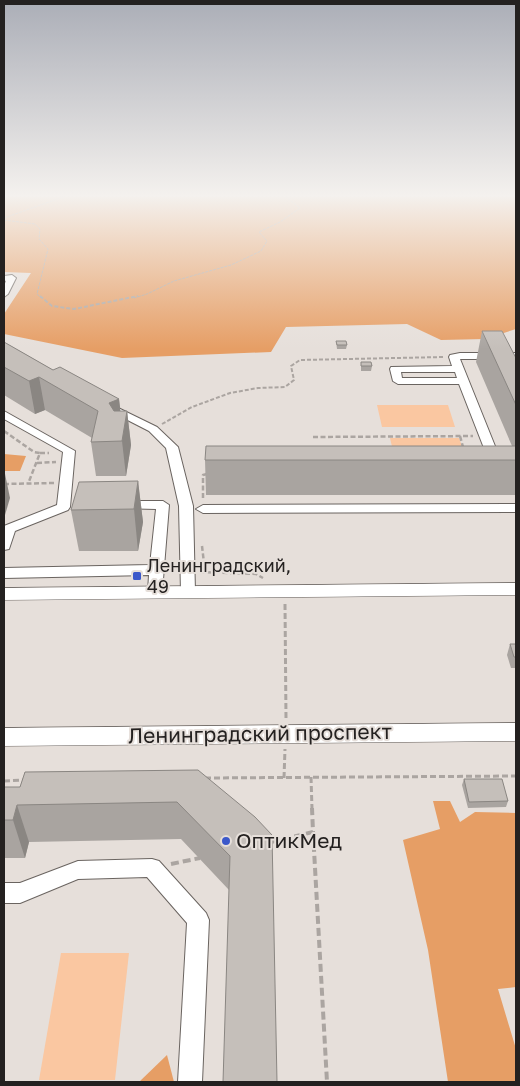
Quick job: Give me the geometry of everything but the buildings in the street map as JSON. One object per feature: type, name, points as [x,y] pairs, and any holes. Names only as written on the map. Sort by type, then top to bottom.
[{"type":"main road","points":[[4,594],[516,589]]},
{"type":"main road","name":"Ленинградский проспект","points":[[4,737],[516,732]]},
{"type":"street","points":[[4,278],[12,278],[4,294]]},
{"type":"street","points":[[498,470],[454,357],[516,356]]},
{"type":"street","points":[[459,369],[395,369],[398,381],[463,381]]},
{"type":"street","points":[[100,402],[153,429],[172,447],[186,506],[188,592]]},
{"type":"street","points":[[4,414],[69,451],[63,507]]},
{"type":"street","points":[[108,506],[163,505],[155,592]]},
{"type":"street","points":[[4,546],[9,529],[63,507],[81,506]]},
{"type":"street","points":[[204,509],[516,508]]},
{"type":"street","points":[[4,573],[157,570]]},
{"type":"street","points":[[4,893],[20,893],[78,870],[152,868],[198,920],[190,1082]]},
{"type":"path","points":[[47,248],[48,249],[43,260],[43,275],[37,294],[52,306],[74,310],[147,294],[174,281],[231,265],[261,251],[263,248]]},
{"type":"path","points":[[153,429],[192,407],[230,393],[258,388],[284,387],[294,380],[292,366],[300,360],[454,357]]},
{"type":"path","points":[[4,431],[34,452],[40,453],[28,484]]},
{"type":"path","points":[[313,436],[485,436]]},
{"type":"path","points":[[460,436],[465,453]]},
{"type":"path","points":[[36,463],[60,462]]},
{"type":"path","points":[[4,484],[65,483]]},
{"type":"path","points":[[188,571],[256,574],[285,591],[286,733],[284,778]]},
{"type":"path","points":[[204,778],[516,776]]},
{"type":"path","points":[[311,777],[328,1082]]},
{"type":"path","points":[[4,780],[34,780]]},
{"type":"path","points":[[266,843],[314,832]]},
{"type":"path","points":[[152,868],[209,856]]},
{"type":"shaded area","points":[[4,248],[516,248],[516,329],[485,339],[441,340],[407,324],[286,327],[271,352],[122,358],[4,334],[4,314],[31,273],[4,272]]},
{"type":"shaded area","points":[[377,405],[448,405],[455,427],[382,427]]},
{"type":"shaded area","points":[[390,438],[459,438],[468,463],[396,464]]},
{"type":"shaded area","points":[[4,454],[26,456],[20,471],[4,471]]},
{"type":"shaded area","points":[[433,801],[450,801],[460,822],[475,812],[516,813],[516,987],[498,989],[516,1049],[516,1082],[448,1082],[428,950],[403,840],[440,829]]},
{"type":"shaded area","points":[[61,953],[129,953],[115,1080],[39,1080]]},
{"type":"shaded area","points":[[167,1055],[174,1082],[139,1082]]},
{"type":"place","name":"Ленинградский, 49","points":[[137,576]]},
{"type":"place","name":"ОптикМед","points":[[226,841]]}]
